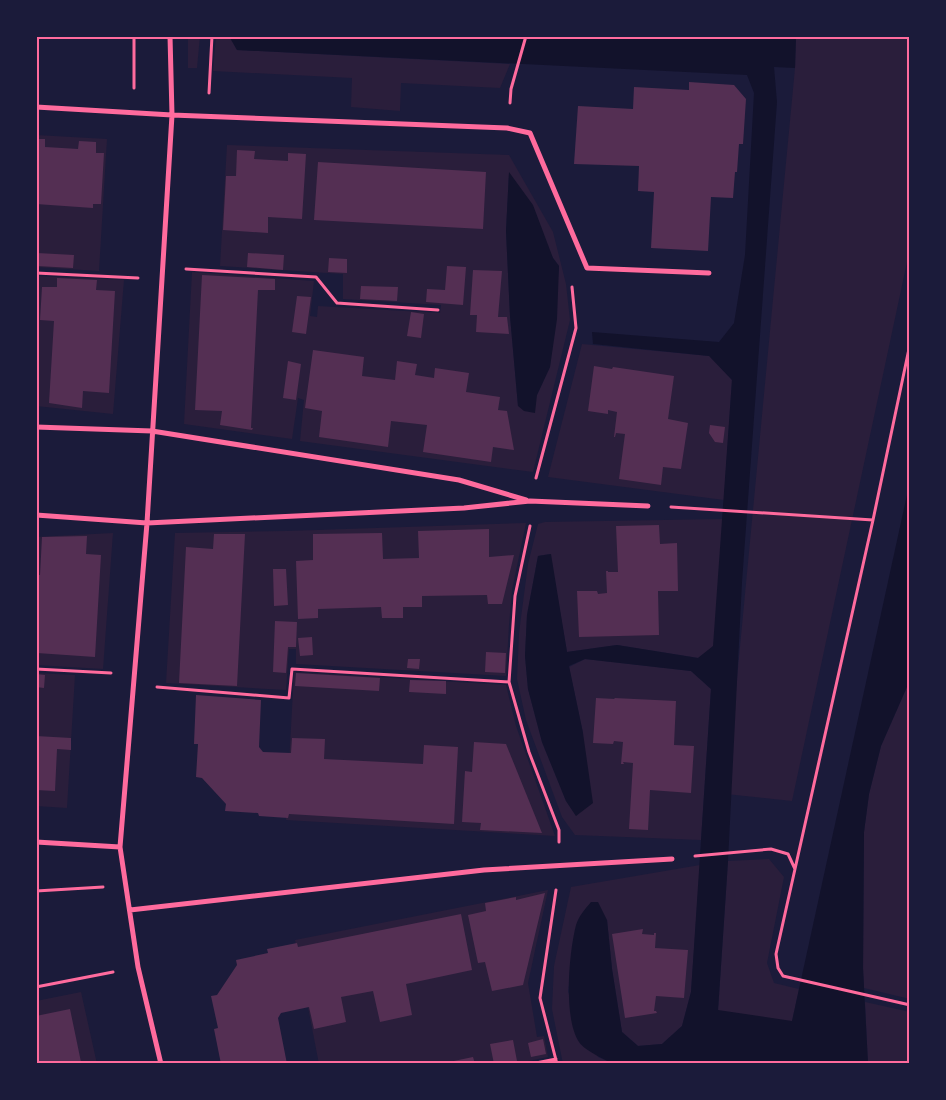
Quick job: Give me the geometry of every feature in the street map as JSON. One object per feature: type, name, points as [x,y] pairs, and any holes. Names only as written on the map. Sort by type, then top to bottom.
[{"type":"street","points":[[161,1064],[138,967],[120,847],[147,524],[172,115],[170,36]]},
{"type":"street","points":[[36,107],[208,117],[507,128],[530,133],[587,268],[708,273]]},
{"type":"street","points":[[36,427],[152,431],[460,480],[530,501]]},
{"type":"street","points":[[36,515],[147,524],[464,508],[530,501],[648,506]]},
{"type":"street","points":[[36,842],[120,847]]},
{"type":"street","points":[[130,910],[474,872],[672,859]]},
{"type":"path","points":[[134,36],[134,112]]},
{"type":"path","points":[[208,117],[212,36]]},
{"type":"path","points":[[511,89],[526,36]]},
{"type":"path","points":[[162,267],[316,277],[337,303],[438,310]]},
{"type":"path","points":[[557,1064],[540,998],[560,866],[559,830],[528,752],[509,682],[515,596],[532,519],[530,501],[576,328],[572,286],[587,268]]},
{"type":"path","points":[[36,273],[162,279]]},
{"type":"path","points":[[910,344],[873,520],[776,954],[778,968],[783,976],[910,1005]]},
{"type":"path","points":[[648,506],[873,520]]},
{"type":"path","points":[[36,669],[134,674]]},
{"type":"path","points":[[134,685],[289,698],[292,669],[509,682]]},
{"type":"path","points":[[697,855],[771,849],[788,854],[796,869]]},
{"type":"path","points":[[36,891],[126,885]]},
{"type":"path","points":[[36,987],[138,967]]},
{"type":"path","points":[[531,1064],[556,1059]]},
{"type":"shaded area","points":[[188,36],[200,36],[197,68],[188,68]]},
{"type":"shaded area","points":[[216,36],[229,36],[237,50],[510,64],[500,88],[401,83],[400,111],[351,107],[352,78],[213,71]]},
{"type":"shaded area","points":[[229,36],[796,36],[795,68],[774,67],[777,102],[742,582],[728,861],[718,1010],[792,1021],[910,481],[910,680],[881,746],[869,794],[864,832],[863,968],[868,1064],[614,1064],[586,1049],[579,1042],[574,1031],[569,1002],[571,951],[576,925],[580,916],[591,902],[598,902],[607,920],[612,969],[622,1032],[638,1046],[662,1044],[682,1026],[691,992],[711,689],[691,671],[585,659],[569,666],[583,733],[593,803],[576,816],[566,801],[542,742],[528,689],[525,656],[527,615],[538,556],[551,554],[567,652],[617,645],[698,658],[713,646],[732,380],[709,356],[593,344],[592,332],[719,342],[734,323],[745,255],[754,93],[747,75],[237,50]]},
{"type":"shaded area","points":[[796,36],[910,36],[910,248],[792,801],[726,794],[795,68]]},
{"type":"shaded area","points":[[36,135],[107,139],[99,271],[36,267]]},
{"type":"shaded area","points":[[227,145],[509,155],[553,232],[566,284],[570,320],[533,472],[300,441],[304,400],[298,398],[292,439],[184,424],[192,272],[314,281],[310,316],[317,317],[318,306],[440,313],[441,305],[343,299],[343,274],[220,266]],"holes":[[[509,173],[559,266],[550,367],[537,395],[518,406],[510,316],[506,231]]]},
{"type":"shaded area","points":[[509,172],[533,205],[553,258],[559,266],[557,319],[550,367],[537,395],[535,413],[524,411],[518,406],[510,316],[506,231]]},
{"type":"shaded area","points":[[36,276],[124,280],[113,414],[36,406]]},
{"type":"shaded area","points":[[582,344],[710,356],[732,380],[724,500],[548,477]]},
{"type":"shaded area","points":[[723,519],[714,646],[698,658],[617,645],[567,652],[550,554],[538,556],[527,615],[525,656],[528,689],[542,742],[566,801],[576,816],[583,733],[569,667],[585,659],[691,671],[711,689],[701,840],[575,835],[562,817],[526,720],[517,679],[519,633],[528,564],[538,524],[545,522]]},
{"type":"shaded area","points":[[526,523],[512,590],[506,676],[296,664],[296,649],[289,649],[286,690],[166,683],[175,533]]},
{"type":"shaded area","points":[[113,533],[103,669],[36,665],[36,537]]},
{"type":"shaded area","points":[[294,672],[506,685],[516,726],[555,836],[286,820]]},
{"type":"shaded area","points":[[36,673],[75,675],[67,808],[36,806]]},
{"type":"shaded area","points":[[910,680],[910,999],[864,988],[863,968],[864,832],[869,794],[881,746]]},
{"type":"shaded area","points":[[769,859],[784,877],[767,963],[774,983],[799,989],[792,1022],[718,1011],[728,861]]},
{"type":"shaded area","points":[[700,865],[691,992],[682,1026],[662,1044],[638,1046],[622,1032],[612,969],[607,920],[577,924],[568,992],[598,1057],[614,1064],[563,1064],[552,1009],[554,966],[571,887]]},
{"type":"shaded area","points":[[548,890],[528,983],[537,1037],[544,1036],[548,1057],[514,1064],[319,1064],[295,940]]},
{"type":"shaded area","points":[[81,992],[97,1064],[36,1064],[36,1001]]},
{"type":"shaded area","points":[[865,1002],[910,1012],[910,1064],[868,1064]]},
{"type":"building","points":[[689,82],[734,85],[746,99],[743,144],[739,144],[733,198],[711,197],[708,251],[651,248],[654,192],[638,191],[639,166],[574,164],[578,106],[633,109],[634,87],[689,90]]},
{"type":"building","points":[[36,139],[45,139],[45,147],[78,149],[79,141],[96,142],[96,153],[104,153],[101,204],[93,204],[93,208],[36,204]]},
{"type":"building","points":[[237,150],[255,151],[254,159],[288,161],[288,153],[306,154],[302,219],[268,217],[268,233],[223,230],[226,176],[236,176]]},
{"type":"building","points":[[318,162],[486,172],[483,229],[314,220]]},
{"type":"building","points":[[37,253],[74,255],[73,268],[37,266]]},
{"type":"building","points":[[248,253],[284,255],[283,270],[247,267]]},
{"type":"building","points":[[329,258],[347,259],[347,273],[328,272]]},
{"type":"building","points":[[447,266],[466,267],[463,305],[426,302],[427,289],[445,290]]},
{"type":"building","points":[[473,270],[502,271],[498,317],[507,317],[509,334],[476,332],[477,315],[470,315]]},
{"type":"building","points":[[202,275],[275,279],[275,290],[258,290],[252,430],[220,425],[222,411],[195,410]]},
{"type":"building","points":[[57,278],[97,280],[96,290],[115,291],[109,393],[83,391],[82,408],[49,403],[54,321],[40,320],[42,287],[57,287]]},
{"type":"building","points":[[361,286],[398,287],[397,301],[360,299]]},
{"type":"building","points":[[297,296],[311,297],[306,334],[292,332]]},
{"type":"building","points":[[411,312],[424,314],[421,338],[407,336]]},
{"type":"building","points":[[313,350],[364,357],[362,376],[395,380],[397,361],[417,364],[415,375],[434,378],[435,368],[469,373],[466,392],[500,397],[498,410],[507,411],[514,450],[493,447],[491,462],[423,452],[427,425],[391,421],[388,447],[319,437],[322,411],[305,408]]},
{"type":"building","points":[[288,361],[301,364],[296,400],[283,398]]},
{"type":"building","points":[[594,366],[674,376],[668,419],[688,423],[681,469],[663,467],[661,485],[619,479],[625,434],[616,433],[614,437],[617,412],[608,410],[608,414],[588,411]]},
{"type":"building","points":[[710,425],[725,427],[723,443],[715,442],[709,433]]},
{"type":"building","points":[[659,525],[660,544],[677,543],[678,591],[658,591],[659,635],[579,637],[577,591],[597,591],[598,594],[607,593],[606,571],[618,572],[616,526]]},
{"type":"building","points":[[489,529],[489,557],[514,555],[502,604],[488,604],[487,595],[422,596],[422,607],[403,607],[403,618],[382,618],[381,607],[318,609],[318,618],[298,619],[296,561],[313,560],[313,534],[382,533],[383,559],[419,558],[418,531]]},
{"type":"building","points":[[214,534],[245,534],[237,686],[179,683],[186,547],[213,549]]},
{"type":"building","points":[[87,536],[86,554],[101,555],[95,657],[37,653],[36,575],[40,575],[42,537]]},
{"type":"building","points":[[273,569],[286,569],[288,605],[274,606]]},
{"type":"building","points":[[275,621],[297,622],[296,647],[288,647],[286,673],[273,672]]},
{"type":"building","points":[[312,637],[313,655],[300,656],[298,638]]},
{"type":"building","points":[[486,652],[506,653],[505,673],[485,672]]},
{"type":"building","points":[[408,659],[420,659],[419,669],[407,668]]},
{"type":"building","points":[[296,673],[380,678],[379,691],[295,686]]},
{"type":"building","points":[[36,674],[45,675],[44,688],[36,687]]},
{"type":"building","points":[[410,680],[446,681],[446,694],[409,692]]},
{"type":"building","points":[[196,695],[261,700],[259,747],[263,752],[291,753],[292,738],[325,739],[324,759],[423,764],[424,745],[458,747],[454,824],[289,814],[288,818],[259,816],[258,813],[225,811],[226,804],[202,778],[196,777],[198,744],[194,744]]},
{"type":"building","points":[[596,698],[676,701],[674,745],[694,746],[691,793],[650,790],[648,830],[629,829],[633,763],[623,762],[624,764],[621,764],[623,742],[614,741],[613,744],[593,743]]},
{"type":"building","points":[[36,736],[71,738],[71,750],[57,749],[55,791],[36,790]]},
{"type":"building","points":[[474,742],[506,744],[542,833],[480,830],[481,823],[462,822],[465,771],[472,772]]},
{"type":"building","points":[[545,893],[523,985],[492,991],[485,962],[478,963],[468,915],[486,911],[485,903],[516,897],[516,900]]},
{"type":"building","points":[[461,914],[472,970],[406,984],[412,1015],[380,1022],[373,991],[341,997],[346,1022],[314,1029],[309,1007],[281,1013],[278,1018],[287,1064],[221,1064],[214,1029],[218,1028],[211,996],[217,995],[237,965],[236,960],[268,953],[267,949],[297,943],[298,947]]},
{"type":"building","points":[[643,929],[642,934],[654,935],[656,933],[655,948],[688,950],[684,998],[656,996],[654,1011],[657,1013],[625,1018],[612,934]]},
{"type":"building","points":[[70,1009],[81,1062],[75,1064],[36,1064],[36,1016]]},
{"type":"building","points":[[543,1039],[546,1054],[531,1057],[528,1043]]},
{"type":"building","points":[[513,1040],[517,1061],[494,1064],[490,1044]]},
{"type":"building","points":[[473,1057],[475,1064],[444,1064],[444,1063]]}]
